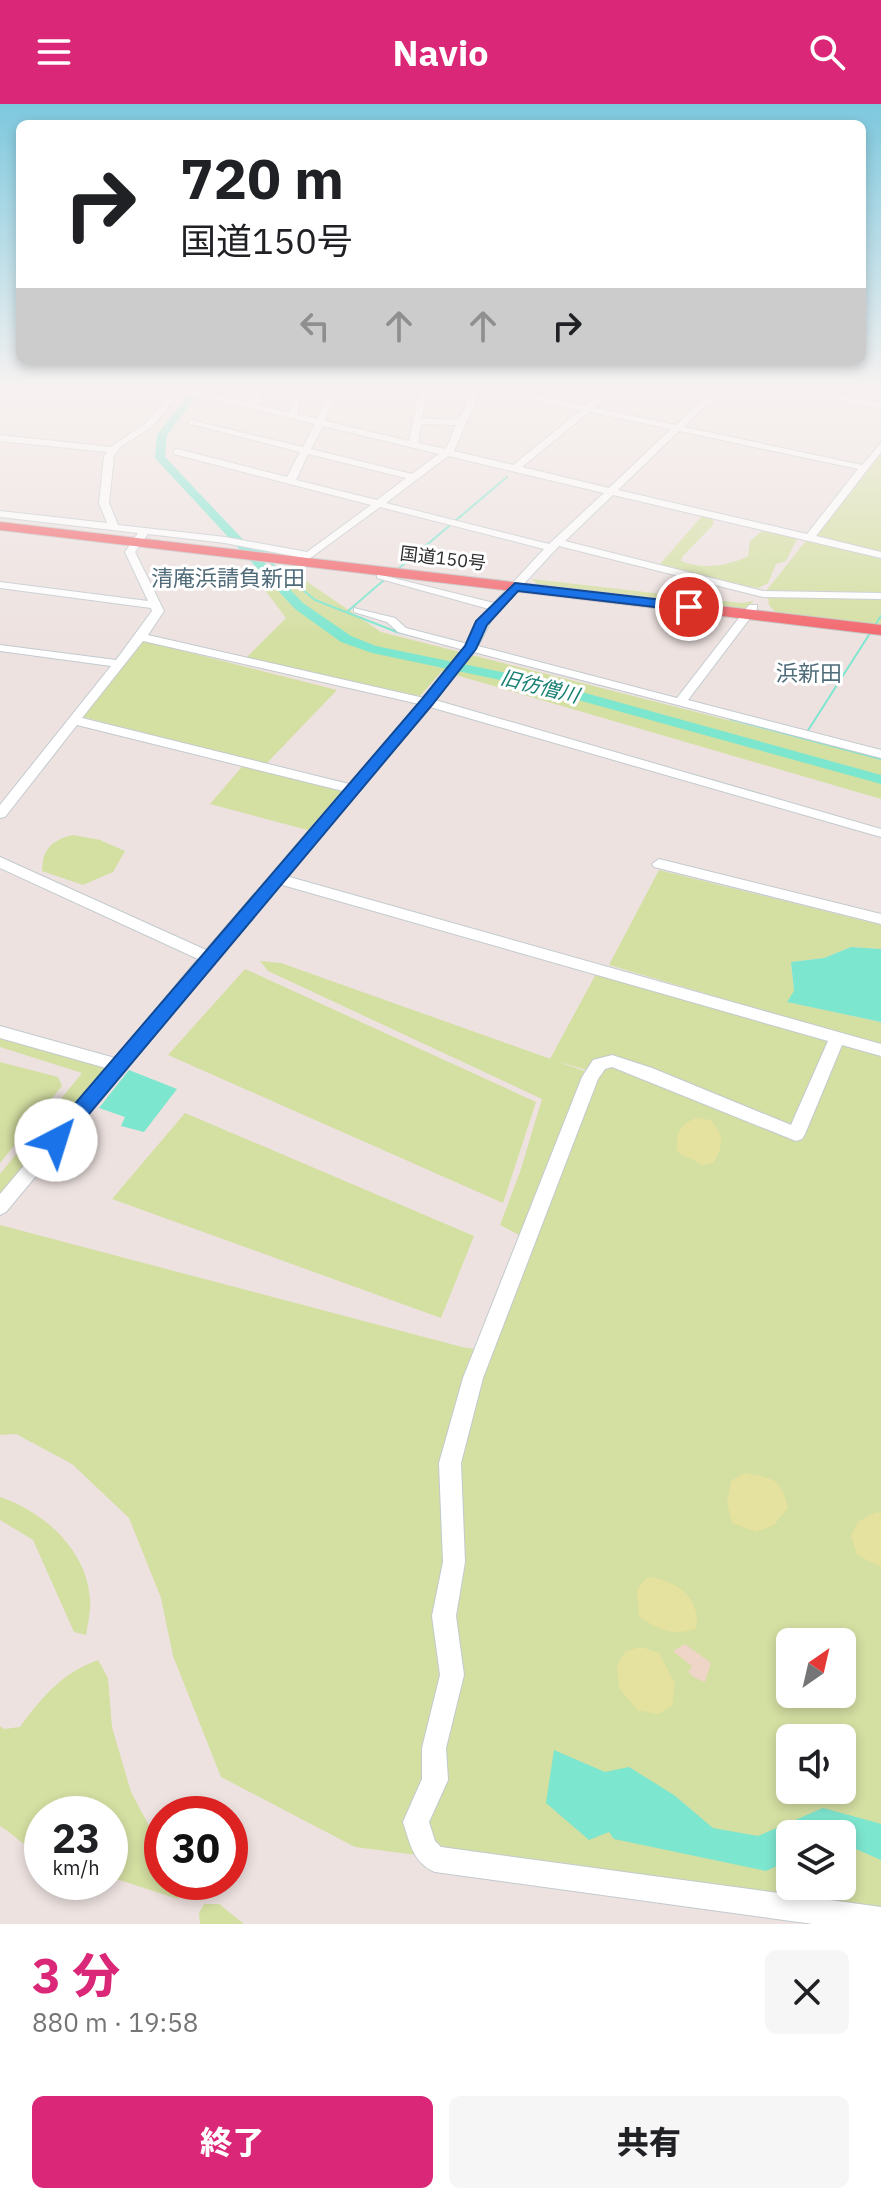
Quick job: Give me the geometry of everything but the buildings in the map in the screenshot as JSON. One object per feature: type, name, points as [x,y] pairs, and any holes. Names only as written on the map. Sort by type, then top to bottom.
[{"type":"highway","name":"国道150号","points":[[0,526],[235,546],[266,556],[515,587],[750,611],[881,630]]},
{"type":"street","points":[[107,471],[104,503],[114,527]]},
{"type":"street","points":[[251,471],[768,595],[881,596]]},
{"type":"street","points":[[290,481],[295,471]]},
{"type":"street","points":[[388,471],[413,477]]},
{"type":"street","points":[[235,546],[309,556],[421,471]]},
{"type":"street","points":[[522,471],[881,555]]},
{"type":"street","points":[[0,1207],[207,957],[427,702],[468,651],[492,612],[554,545],[632,471]]},
{"type":"street","points":[[809,538],[862,471]]},
{"type":"street","points":[[0,514],[114,527],[141,536],[130,552],[156,605],[157,616],[2,807]]},
{"type":"street","points":[[22,528],[90,525]]},
{"type":"street","points":[[381,576],[492,612]]},
{"type":"street","points":[[0,585],[156,605]]},
{"type":"street","points":[[358,610],[391,620],[402,630],[468,651],[681,701],[881,754]]},
{"type":"street","points":[[681,701],[750,611]]},
{"type":"street","points":[[139,637],[427,702],[881,833]]},
{"type":"street","points":[[0,648],[119,664]]},
{"type":"street","points":[[74,720],[352,789]]},
{"type":"street","points":[[0,862],[207,957]]},
{"type":"street","points":[[659,864],[881,919]]},
{"type":"street","points":[[276,878],[881,1050]]},
{"type":"street","points":[[0,1032],[118,1065]]},
{"type":"street","points":[[837,1038],[796,1134],[612,1061],[599,1064],[590,1077],[473,1378],[450,1463],[454,1562],[444,1616],[452,1675],[434,1748],[435,1780],[416,1822],[425,1849],[435,1859],[881,1920]]},
{"type":"shaded area","points":[[867,471],[881,471],[881,596],[766,591],[853,482]]},
{"type":"shaded area","points":[[701,517],[713,518],[713,525],[682,557],[681,561],[689,564],[724,564],[748,556],[750,541],[762,531],[797,539],[786,561],[776,564],[768,583],[758,588],[685,574],[660,564]]},
{"type":"shaded area","points":[[290,570],[381,632],[881,759],[881,799],[442,671],[420,696],[246,658],[286,618],[258,581]]},
{"type":"shaded area","points":[[532,579],[741,603],[754,601],[744,609],[538,585]]},
{"type":"shaded area","points":[[768,595],[881,598],[881,626],[776,613],[769,605]]},
{"type":"shaded area","points":[[144,641],[337,690],[266,764],[83,717]]},
{"type":"shaded area","points":[[246,762],[352,789],[315,832],[210,804]]},
{"type":"shaded area","points":[[73,835],[100,840],[125,851],[113,872],[83,885],[42,871],[46,851],[59,840]]},
{"type":"shaded area","points":[[659,870],[881,925],[881,949],[851,947],[824,958],[791,962],[794,991],[788,1002],[881,1022],[881,1915],[355,1847],[221,1777],[173,1656],[161,1598],[129,1518],[72,1464],[16,1434],[0,1435],[0,1225],[462,1347],[489,1351],[518,1282],[521,1282],[548,1190],[527,1239],[500,1225],[542,1099],[268,971],[260,961],[281,963],[550,1059],[596,974],[778,1015],[609,965]],"holes":[[[554,1060],[593,1072],[598,1080],[577,1129],[590,1073]]]},
{"type":"shaded area","points":[[851,947],[881,949],[881,1022],[787,1002],[794,991],[791,962],[824,958]]},
{"type":"shaded area","points":[[245,969],[536,1102],[503,1203],[168,1055]]},
{"type":"shaded area","points":[[0,1035],[107,1067],[0,1207],[0,1174],[82,1073],[0,1047]]},
{"type":"shaded area","points":[[0,1062],[58,1077],[62,1086],[0,1163]]},
{"type":"shaded area","points":[[129,1070],[177,1089],[144,1132],[121,1126],[125,1117],[99,1108]]},
{"type":"shaded area","points":[[185,1113],[474,1236],[441,1318],[112,1199]]},
{"type":"shaded area","points":[[696,1118],[711,1120],[720,1136],[721,1146],[713,1163],[703,1165],[677,1152],[679,1131]]},
{"type":"shaded area","points":[[744,1473],[774,1481],[779,1485],[788,1508],[774,1525],[757,1532],[732,1523],[727,1502],[731,1481]]},
{"type":"shaded area","points":[[0,1497],[32,1512],[71,1548],[87,1580],[90,1612],[86,1635],[74,1632],[33,1540],[0,1520]]},
{"type":"shaded area","points":[[876,1512],[881,1513],[881,1567],[857,1555],[851,1535],[858,1522]]},
{"type":"shaded area","points":[[647,1577],[676,1586],[691,1599],[697,1618],[696,1629],[666,1631],[639,1616],[637,1590]]},
{"type":"shaded area","points":[[641,1647],[659,1653],[675,1684],[672,1706],[658,1714],[637,1710],[619,1688],[617,1665],[626,1651]]},
{"type":"shaded area","points":[[98,1660],[108,1678],[112,1727],[131,1792],[144,1816],[144,1888],[128,1883],[128,1796],[24,1796],[24,1844],[0,1826],[0,1726],[4,1729],[20,1727],[54,1687],[85,1665]]},
{"type":"shaded area","points":[[554,1750],[605,1772],[629,1767],[674,1795],[713,1828],[758,1836],[776,1828],[776,1866],[766,1871],[614,1839],[609,1832],[589,1840],[546,1803]]},
{"type":"shaded area","points":[[823,1808],[881,1824],[881,1860],[856,1849],[856,1820],[795,1820]]},
{"type":"shaded area","points":[[204,1904],[219,1904],[244,1924],[200,1924],[199,1913]]},
{"type":"sand","points":[[685,1644],[711,1663],[705,1682],[688,1672],[692,1666],[673,1651]]},
{"type":"waterway","name":"旧彷僧川","points":[[172,471],[299,606],[346,639],[372,649],[526,681],[881,780]]},
{"type":"waterway","points":[[397,570],[507,477]]},
{"type":"waterway","points":[[242,549],[266,552],[266,559],[315,600],[397,632],[429,640]]},
{"type":"waterway","points":[[348,611],[384,580]]},
{"type":"waterway","points":[[807,732],[881,616]]},
{"type":"waterway","points":[[471,651],[491,656]]},
{"type":"waterway","points":[[730,719],[881,759]]},
{"type":"district","name":"清庵浜請負新田","points":[[228,577]]},
{"type":"district","name":"浜新田","points":[[809,672]]},
{"type":"route","points":[[56,1140],[427,702],[472,647],[481,624],[515,587],[689,607]]}]
